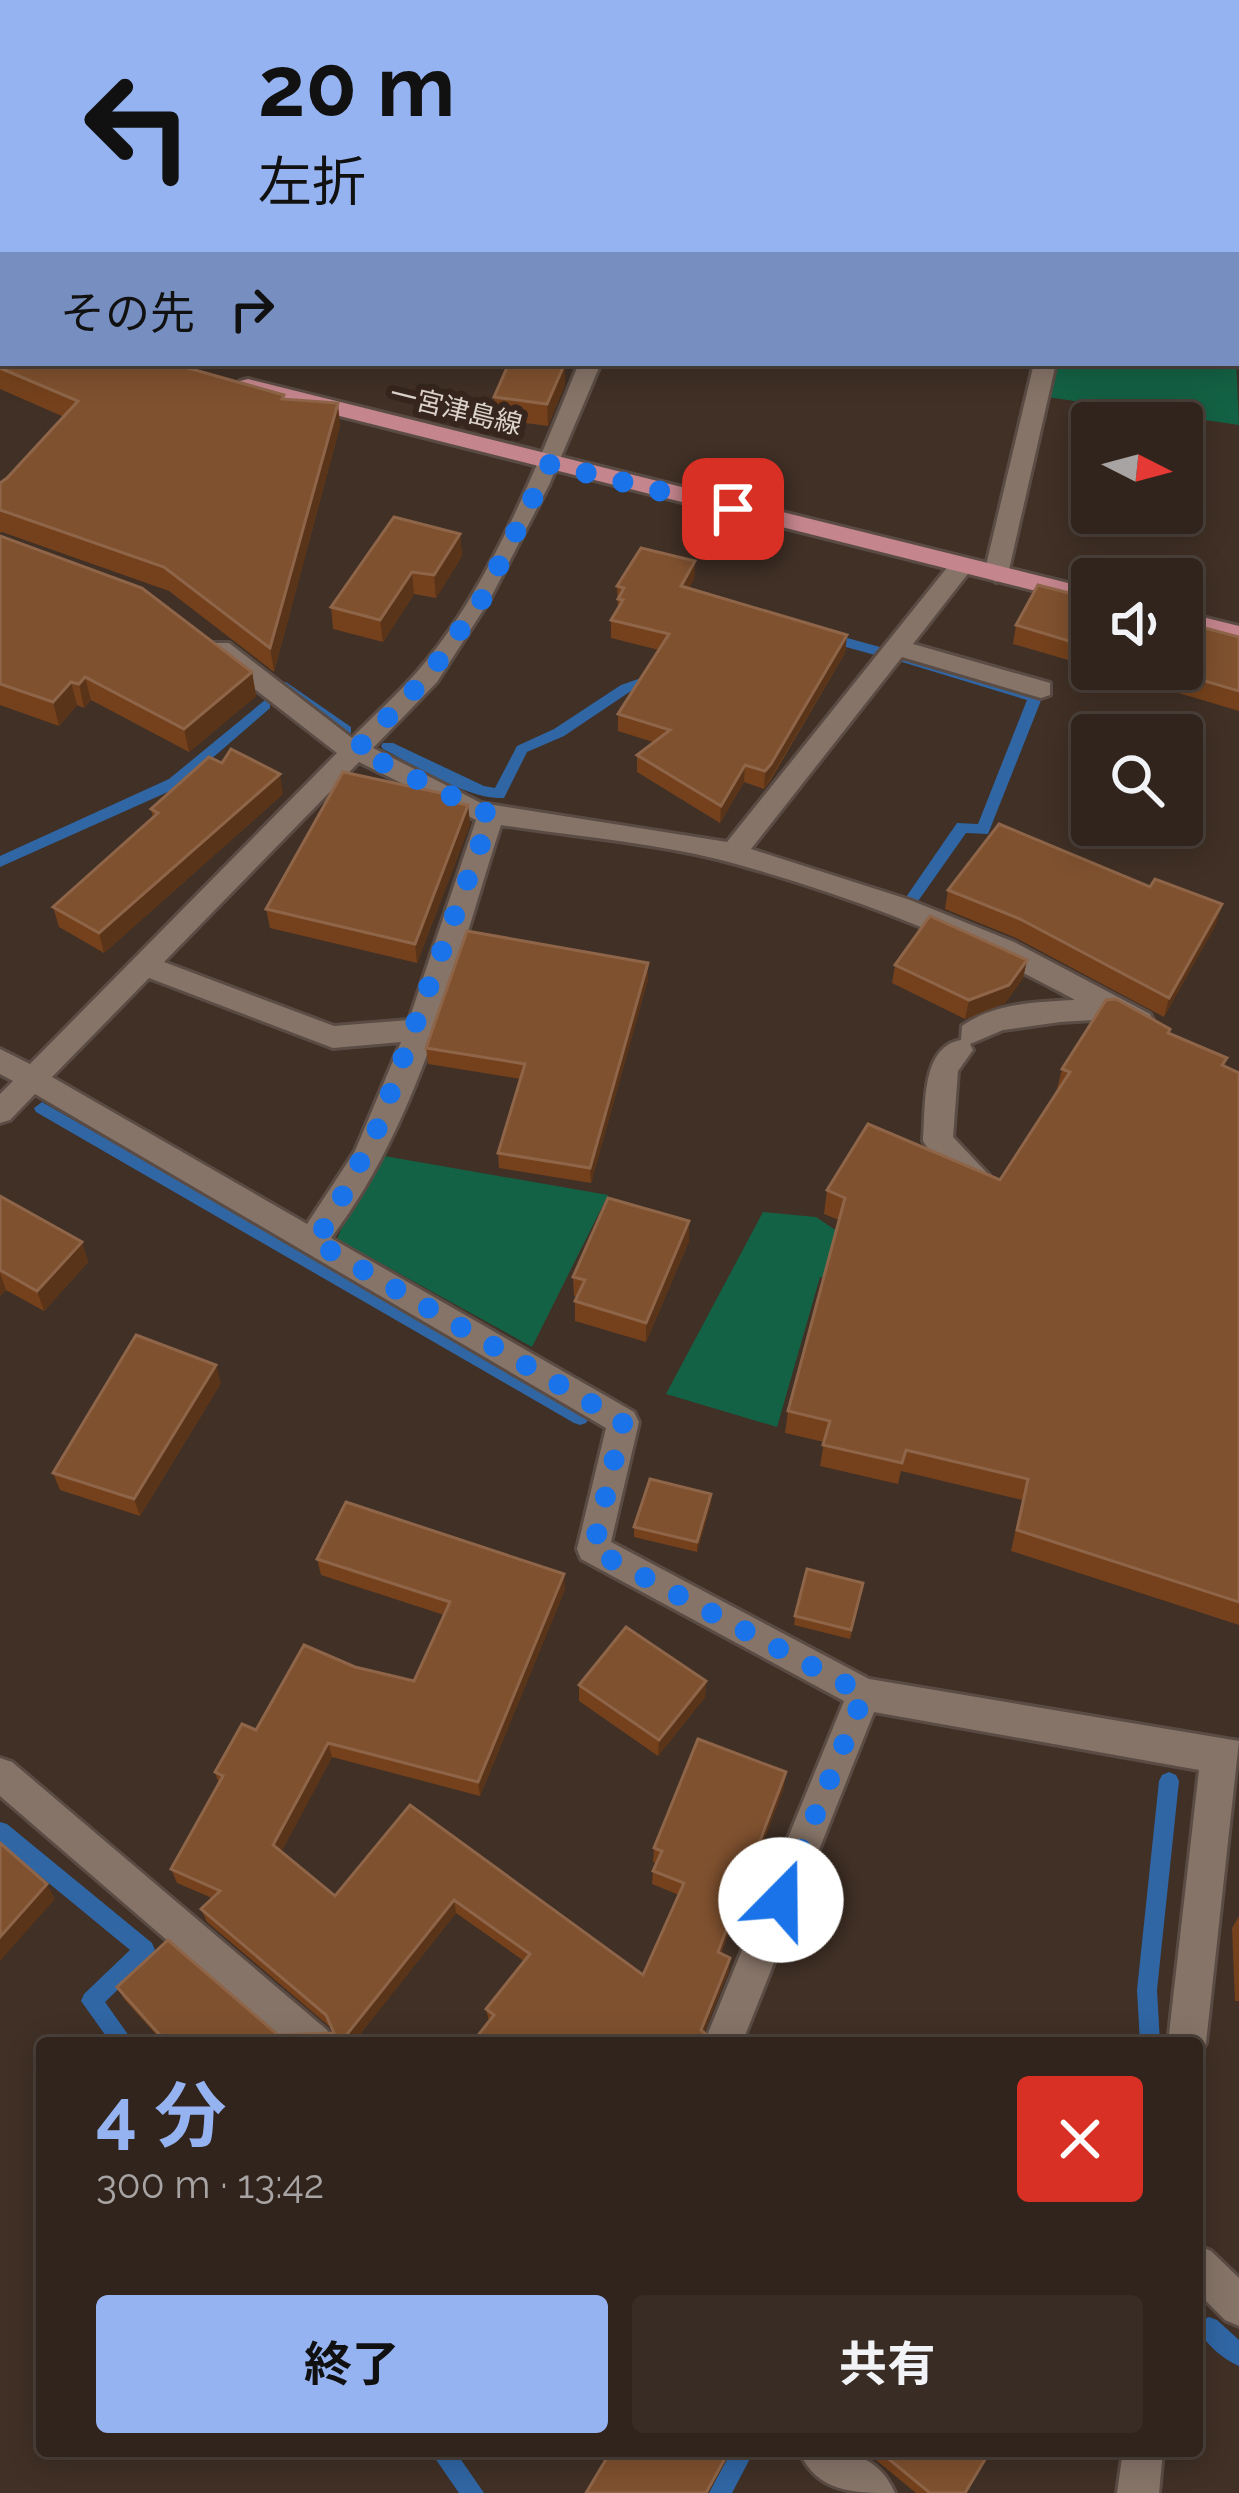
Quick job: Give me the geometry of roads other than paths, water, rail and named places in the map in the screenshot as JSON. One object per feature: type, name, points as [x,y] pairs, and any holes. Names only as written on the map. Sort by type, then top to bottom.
[{"type":"main road","name":"一宮津島線","points":[[233,382],[1071,592]]},
{"type":"main road","points":[[1203,625],[1239,634]]},
{"type":"street","points":[[0,1112],[428,676],[482,599],[550,464],[589,366]]},
{"type":"street","points":[[996,574],[1044,366]]},
{"type":"street","points":[[733,853],[962,565]]},
{"type":"street","points":[[193,628],[354,751],[491,815],[733,853],[900,907],[1004,949],[1156,1031]]},
{"type":"street","points":[[896,647],[1041,689]]},
{"type":"street","points":[[312,1240],[328,1224],[378,1127],[417,1030],[491,815]]},
{"type":"street","points":[[144,965],[333,1037],[417,1030]]},
{"type":"street","points":[[974,1175],[938,1141],[944,1068],[977,1027],[1015,1016],[1114,1008]]},
{"type":"street","points":[[0,1060],[623,1422],[593,1550],[864,1694],[1229,1757],[1188,2037]]},
{"type":"street","points":[[725,2037],[864,1694]]},
{"type":"street","points":[[4,1786],[307,2037]]},
{"type":"street","points":[[1203,2270],[1236,2297]]},
{"type":"street","points":[[828,2457],[874,2493]]},
{"type":"street","points":[[1138,2493],[1142,2457]]},
{"type":"waterway","points":[[829,638],[875,650]]},
{"type":"waterway","points":[[907,659],[1035,698],[983,830],[962,827],[911,900]]},
{"type":"waterway","points":[[388,746],[481,791],[499,794],[522,749],[559,733],[626,688],[661,676]]},
{"type":"waterway","points":[[286,687],[346,730]]},
{"type":"waterway","points":[[0,862],[174,783],[265,705]]},
{"type":"waterway","points":[[42,1108],[580,1418]]},
{"type":"waterway","points":[[1150,2037],[1147,1990],[1169,1781]]},
{"type":"waterway","points":[[0,1831],[145,1950],[91,2001],[119,2037]]},
{"type":"waterway","points":[[1209,2328],[1239,2355]]},
{"type":"waterway","points":[[446,2457],[473,2493]]},
{"type":"waterway","points":[[720,2493],[740,2457]]}]
